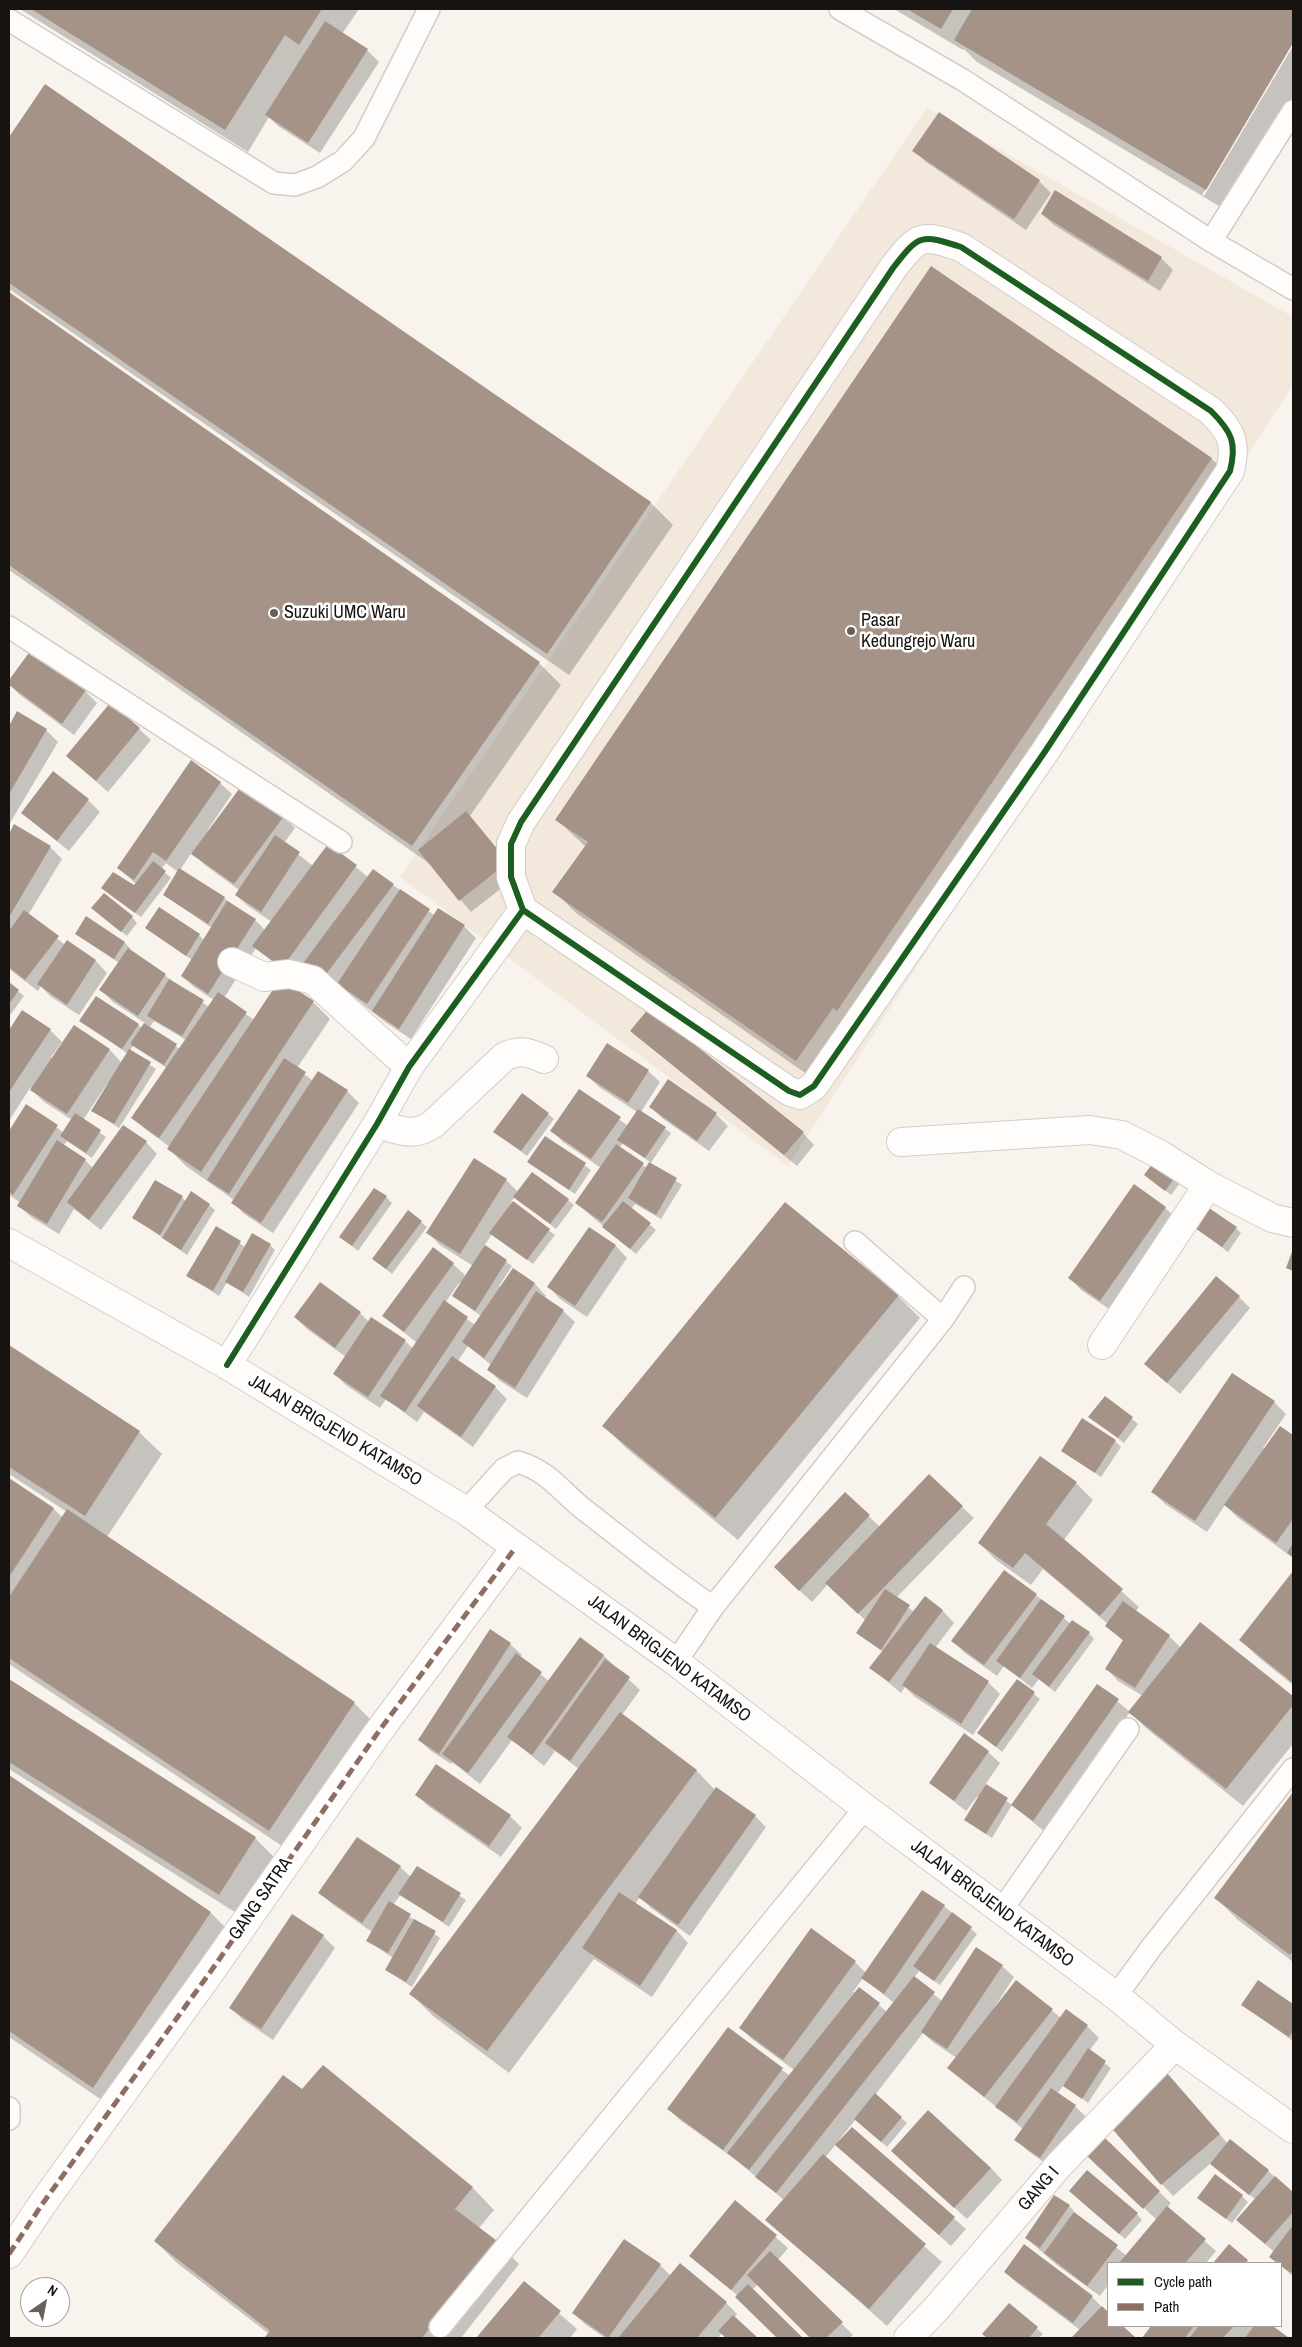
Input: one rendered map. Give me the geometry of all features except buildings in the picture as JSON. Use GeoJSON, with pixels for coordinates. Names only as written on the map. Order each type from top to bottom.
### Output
{"type":"FeatureCollection","features":[{"type":"Feature","properties":{"kind":"street"},"geometry":{"type":"LineString","coordinates":[[923,238],[936,239],[961,247],[1211,411],[1226,425],[1235,451],[1230,471],[1044,753],[814,1086],[800,1095],[789,1091],[522,910],[510,876],[510,844],[521,822],[888,277],[915,242],[923,238]]}},
{"type":"Feature","properties":{"kind":"street"},"geometry":{"type":"LineString","coordinates":[[227,1365],[377,1124],[409,1067],[522,910]]}},
{"type":"Feature","properties":{"kind":"street"},"geometry":{"type":"LineString","coordinates":[[232,962],[264,977],[289,974],[313,980],[409,1067]]}},
{"type":"Feature","properties":{"kind":"street"},"geometry":{"type":"LineString","coordinates":[[377,1124],[409,1132],[422,1132],[433,1124],[504,1057],[515,1051],[528,1052],[544,1059]]}},
{"type":"Feature","properties":{"kind":"street"},"geometry":{"type":"LineString","coordinates":[[902,1142],[1090,1130],[1122,1135],[1161,1155],[1208,1185],[1272,1218],[1293,1223]]}},
{"type":"Feature","properties":{"kind":"street"},"geometry":{"type":"LineString","coordinates":[[1102,1345],[1208,1185]]}},
{"type":"Feature","properties":{"kind":"street","name":"JALAN BRIGJEND KATAMSO"},"geometry":{"type":"LineString","coordinates":[[9,1243],[227,1365],[466,1511],[676,1662],[865,1808],[1116,1996],[1175,2044],[1293,2129]]}},
{"type":"Feature","properties":{"kind":"street","name":"GANG SATRA"},"geometry":{"type":"LineString","coordinates":[[9,2254],[43,2203],[211,1971],[379,1731],[516,1547]]}},
{"type":"Feature","properties":{"kind":"street","name":"GANG I"},"geometry":{"type":"LineString","coordinates":[[908,2338],[937,2308],[1059,2165],[1175,2044]]}},
{"type":"Feature","properties":{"kind":"lane"},"geometry":{"type":"LineString","coordinates":[[9,20],[274,183],[295,185],[318,177],[343,161],[364,138],[429,9]]}},
{"type":"Feature","properties":{"kind":"lane"},"geometry":{"type":"LineString","coordinates":[[840,9],[963,80],[1211,241],[1293,289]]}},
{"type":"Feature","properties":{"kind":"lane"},"geometry":{"type":"LineString","coordinates":[[1211,241],[1293,111]]}},
{"type":"Feature","properties":{"kind":"lane"},"geometry":{"type":"LineString","coordinates":[[9,627],[341,842]]}},
{"type":"Feature","properties":{"kind":"lane"},"geometry":{"type":"LineString","coordinates":[[855,1242],[944,1319]]}},
{"type":"Feature","properties":{"kind":"lane"},"geometry":{"type":"LineString","coordinates":[[676,1662],[713,1607],[944,1319],[964,1287]]}},
{"type":"Feature","properties":{"kind":"lane"},"geometry":{"type":"LineString","coordinates":[[466,1511],[504,1469],[518,1462],[535,1467],[580,1506],[713,1607]]}},
{"type":"Feature","properties":{"kind":"lane"},"geometry":{"type":"LineString","coordinates":[[1001,1911],[1128,1729]]}},
{"type":"Feature","properties":{"kind":"lane"},"geometry":{"type":"LineString","coordinates":[[1116,1996],[1151,1948],[1293,1769]]}},
{"type":"Feature","properties":{"kind":"lane"},"geometry":{"type":"LineString","coordinates":[[440,2327],[865,1808]]}},
{"type":"Feature","properties":{"kind":"lane"},"geometry":{"type":"LineString","coordinates":[[9,2108],[9,2119]]}},
{"type":"Feature","properties":{"kind":"shaded area","name":"Pasar Kedungrejo Waru"},"geometry":{"type":"Polygon","coordinates":[[[927,108],[1293,317],[1293,385],[788,1166],[400,877],[927,108]]]}},
{"type":"Feature","properties":{"kind":"marked path"},"geometry":{"type":"LineString","coordinates":[[9,2254],[43,2203],[211,1971],[379,1731],[516,1547]]}},
{"type":"Feature","properties":{"kind":"cycle path"},"geometry":{"type":"LineString","coordinates":[[227,1365],[377,1124],[409,1067],[523,910],[511,877],[511,844],[521,822],[893,268],[915,243],[929,239],[961,247],[1211,411],[1224,425],[1233,445],[1230,471],[1044,753],[814,1086],[800,1095],[789,1091],[523,910]]}},
{"type":"Feature","properties":{"kind":"place","name":"Suzuki UMC Waru"},"geometry":{"type":"Point","coordinates":[274,613]}},
{"type":"Feature","properties":{"kind":"place","name":"Pasar Kedungrejo Waru"},"geometry":{"type":"Point","coordinates":[851,631]}}]}
